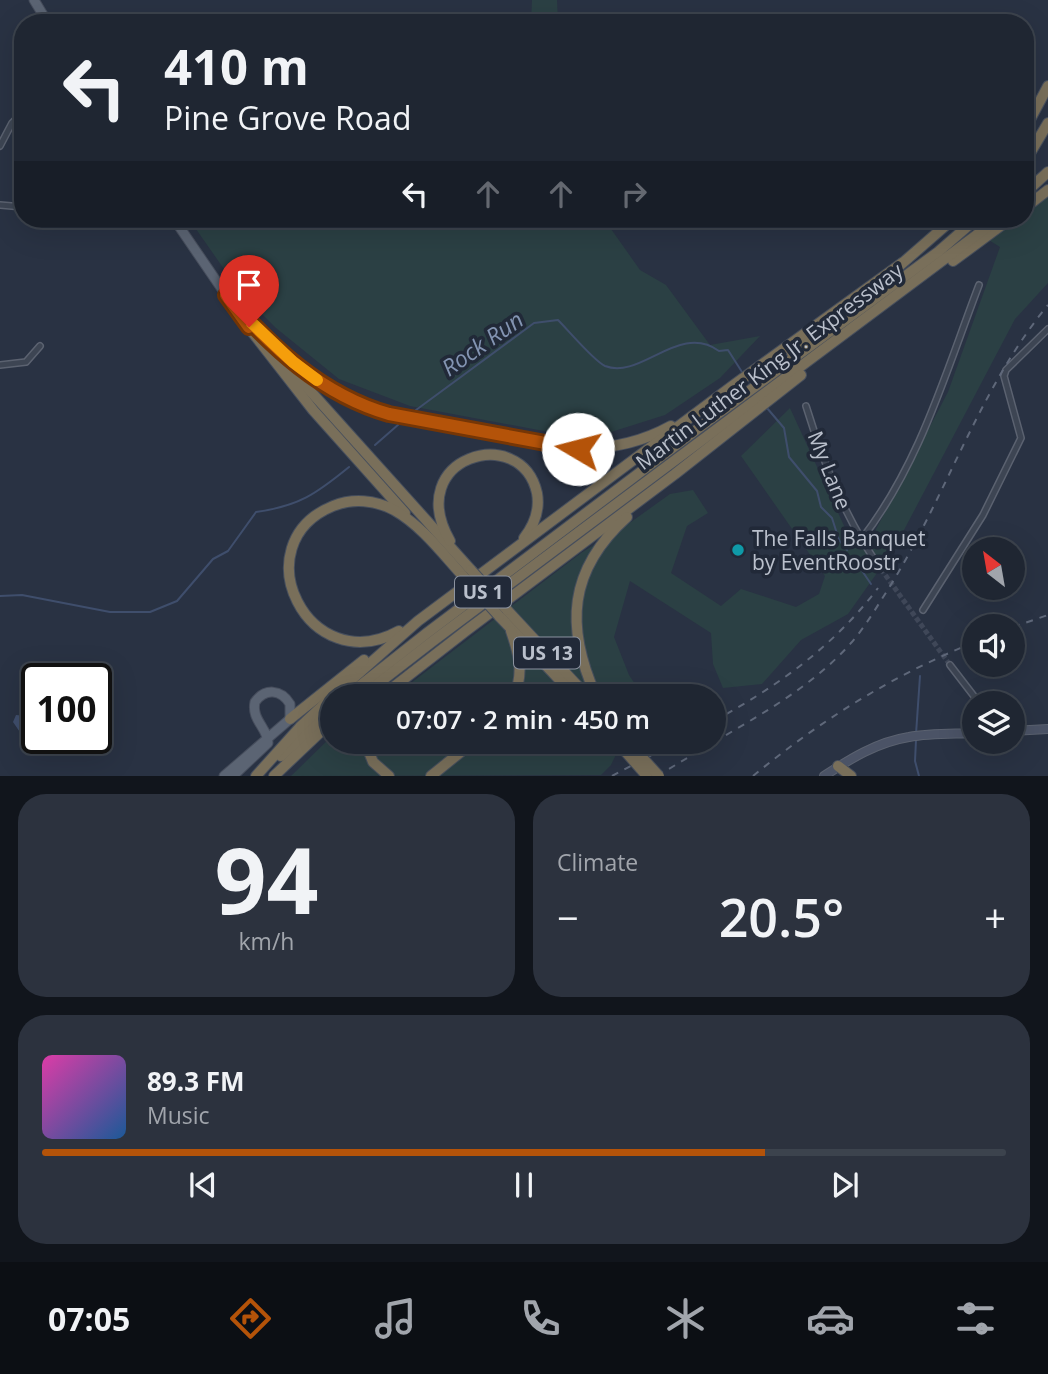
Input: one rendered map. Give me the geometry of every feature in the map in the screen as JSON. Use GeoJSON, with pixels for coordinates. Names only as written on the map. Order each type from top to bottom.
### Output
{"type":"FeatureCollection","features":[{"type":"Feature","properties":{"kind":"highway"},"geometry":{"type":"LineString","coordinates":[[1034,112],[1048,86]]}},
{"type":"Feature","properties":{"kind":"highway"},"geometry":{"type":"LineString","coordinates":[[1034,121],[1048,99]]}},
{"type":"Feature","properties":{"kind":"highway"},"geometry":{"type":"LineString","coordinates":[[1034,147],[1048,123]]}},
{"type":"Feature","properties":{"kind":"highway"},"geometry":{"type":"LineString","coordinates":[[1034,185],[1048,172]]}},
{"type":"Feature","properties":{"kind":"highway"},"geometry":{"type":"LineString","coordinates":[[1034,193],[1048,182]]}},
{"type":"Feature","properties":{"kind":"highway"},"geometry":{"type":"LineString","coordinates":[[1034,201],[1048,190]]}},
{"type":"Feature","properties":{"kind":"highway"},"geometry":{"type":"LineString","coordinates":[[591,684],[581,658],[577,638],[577,604],[585,573],[607,537],[675,474],[795,351],[943,228]]}},
{"type":"Feature","properties":{"kind":"highway","name":"Martin Luther King Jr. Expressway"},"geometry":{"type":"LineString","coordinates":[[764,383],[938,252],[966,228]]}},
{"type":"Feature","properties":{"kind":"highway","name":"Martin Luther King Jr. Expressway"},"geometry":{"type":"LineString","coordinates":[[764,383],[985,228]]}},
{"type":"Feature","properties":{"kind":"highway"},"geometry":{"type":"LineString","coordinates":[[744,402],[764,383],[996,228]]}},
{"type":"Feature","properties":{"kind":"highway"},"geometry":{"type":"LineString","coordinates":[[226,295],[350,438],[461,559]]}},
{"type":"Feature","properties":{"kind":"highway"},"geometry":{"type":"LineString","coordinates":[[226,295],[313,410],[418,526]]}},
{"type":"Feature","properties":{"kind":"highway"},"geometry":{"type":"LineString","coordinates":[[240,311],[311,376],[347,398],[389,414],[555,446],[588,449],[640,440],[708,405]]}},
{"type":"Feature","properties":{"kind":"highway"},"geometry":{"type":"LineString","coordinates":[[347,684],[418,621],[735,384],[764,383]]}},
{"type":"Feature","properties":{"kind":"highway","name":"Martin Luther King Jr. Expressway"},"geometry":{"type":"LineString","coordinates":[[363,684],[418,640],[744,402]]}},
{"type":"Feature","properties":{"kind":"highway","name":"Martin Luther King Jr. Expressway"},"geometry":{"type":"LineString","coordinates":[[377,684],[744,402]]}},
{"type":"Feature","properties":{"kind":"highway"},"geometry":{"type":"LineString","coordinates":[[461,559],[441,523],[439,495],[442,483],[451,471],[460,463],[477,456],[490,454],[509,458],[525,470],[535,487],[538,505],[536,517],[531,529],[514,549]]}},
{"type":"Feature","properties":{"kind":"highway"},"geometry":{"type":"LineString","coordinates":[[397,684],[675,474]]}},
{"type":"Feature","properties":{"kind":"highway"},"geometry":{"type":"LineString","coordinates":[[418,526],[392,509],[376,503],[361,500],[338,504],[318,514],[302,530],[291,553],[289,570],[293,594],[304,614],[315,626],[337,638],[371,640],[394,634],[418,621]]}},
{"type":"Feature","properties":{"kind":"highway","name":"US 13"},"geometry":{"type":"LineString","coordinates":[[418,526],[575,684]]}},
{"type":"Feature","properties":{"kind":"highway","name":"US 13"},"geometry":{"type":"LineString","coordinates":[[461,559],[467,573]]}},
{"type":"Feature","properties":{"kind":"highway","name":"US 13"},"geometry":{"type":"LineString","coordinates":[[503,613],[510,627],[564,684]]}},
{"type":"Feature","properties":{"kind":"highway"},"geometry":{"type":"LineString","coordinates":[[510,627],[520,665],[518,684]]}},
{"type":"Feature","properties":{"kind":"highway"},"geometry":{"type":"LineString","coordinates":[[290,719],[376,651],[394,641]]}},
{"type":"Feature","properties":{"kind":"highway"},"geometry":{"type":"LineString","coordinates":[[258,775],[300,727],[320,709]]}},
{"type":"Feature","properties":{"kind":"highway"},"geometry":{"type":"LineString","coordinates":[[258,775],[320,720]]}},
{"type":"Feature","properties":{"kind":"highway"},"geometry":{"type":"LineString","coordinates":[[274,775],[320,732]]}},
{"type":"Feature","properties":{"kind":"highway"},"geometry":{"type":"LineString","coordinates":[[370,754],[373,762],[389,775]]}},
{"type":"Feature","properties":{"kind":"highway"},"geometry":{"type":"LineString","coordinates":[[431,775],[458,754]]}},
{"type":"Feature","properties":{"kind":"highway"},"geometry":{"type":"LineString","coordinates":[[443,775],[467,754]]}},
{"type":"Feature","properties":{"kind":"highway"},"geometry":{"type":"LineString","coordinates":[[628,754],[647,775]]}},
{"type":"Feature","properties":{"kind":"highway"},"geometry":{"type":"LineString","coordinates":[[639,754],[659,775]]}},
{"type":"Feature","properties":{"kind":"highway"},"geometry":{"type":"LineString","coordinates":[[839,771],[851,775]]}},
{"type":"Feature","properties":{"kind":"main road"},"geometry":{"type":"LineString","coordinates":[[180,228],[226,295]]}},
{"type":"Feature","properties":{"kind":"main road"},"geometry":{"type":"LineString","coordinates":[[224,775],[268,738],[290,719],[291,709],[285,697],[272,692],[260,696],[255,702],[254,712],[268,738],[264,749],[233,775]]}},
{"type":"Feature","properties":{"kind":"main road"},"geometry":{"type":"LineString","coordinates":[[1025,730],[1048,729]]}},
{"type":"Feature","properties":{"kind":"main road"},"geometry":{"type":"LineString","coordinates":[[824,775],[839,771],[868,750],[909,737],[962,733]]}},
{"type":"Feature","properties":{"kind":"street"},"geometry":{"type":"LineString","coordinates":[[0,146],[6,131],[14,122]]}},
{"type":"Feature","properties":{"kind":"street"},"geometry":{"type":"LineString","coordinates":[[861,540],[902,476],[920,442],[941,393],[979,285]]}},
{"type":"Feature","properties":{"kind":"street"},"geometry":{"type":"LineString","coordinates":[[923,610],[983,514],[1021,438],[1004,376],[1006,370],[1048,329]]}},
{"type":"Feature","properties":{"kind":"street"},"geometry":{"type":"LineString","coordinates":[[0,365],[26,362],[40,346]]}},
{"type":"Feature","properties":{"kind":"street","name":"My Lane"},"geometry":{"type":"LineString","coordinates":[[806,406],[832,482],[861,540],[881,569]]}},
{"type":"Feature","properties":{"kind":"street"},"geometry":{"type":"LineString","coordinates":[[950,665],[970,691]]}},
{"type":"Feature","properties":{"kind":"green space"},"geometry":{"type":"Polygon","coordinates":[[[532,0],[557,0],[558,14],[531,14],[532,0]]]}},
{"type":"Feature","properties":{"kind":"green space"},"geometry":{"type":"Polygon","coordinates":[[[1048,195],[1048,283],[1015,319],[894,549],[848,614],[801,640],[762,684],[726,688],[726,684],[721,684],[713,664],[711,633],[630,581],[614,637],[635,684],[410,684],[581,553],[670,494],[693,490],[708,513],[687,526],[671,573],[721,606],[741,589],[796,607],[819,594],[825,576],[741,456],[790,408],[851,541],[872,537],[948,392],[1000,247],[987,239],[1002,228],[1034,228],[1034,205],[1048,195]]]}},
{"type":"Feature","properties":{"kind":"green space"},"geometry":{"type":"Polygon","coordinates":[[[195,228],[610,228],[640,270],[666,285],[710,345],[760,336],[720,378],[665,415],[608,433],[549,432],[410,406],[339,379],[276,328],[240,292],[195,228]]]}},
{"type":"Feature","properties":{"kind":"green space"},"geometry":{"type":"Polygon","coordinates":[[[320,748],[320,754],[616,754],[611,765],[601,775],[291,776],[320,748]]]}},
{"type":"Feature","properties":{"kind":"water"},"geometry":{"type":"Polygon","coordinates":[[[16,715],[21,715],[21,734],[13,722],[16,715]]]}},
{"type":"Feature","properties":{"kind":"waterway","name":"Rock Run"},"geometry":{"type":"LineString","coordinates":[[416,410],[534,323],[558,320],[605,366],[619,368],[632,365],[689,343],[704,344],[719,351],[728,350],[742,372]]}},
{"type":"Feature","properties":{"kind":"waterway","name":"Rock Run"},"geometry":{"type":"LineString","coordinates":[[767,408],[784,428],[789,457],[817,491],[821,507],[832,518],[839,540],[847,550]]}},
{"type":"Feature","properties":{"kind":"waterway","name":"Rock Run"},"geometry":{"type":"LineString","coordinates":[[375,445],[399,424]]}},
{"type":"Feature","properties":{"kind":"waterway","name":"Rock Run"},"geometry":{"type":"LineString","coordinates":[[0,596],[22,595],[110,612],[150,612],[177,601],[213,559],[228,551],[256,512],[296,502],[327,485],[349,467]]}},
{"type":"Feature","properties":{"kind":"waterway","name":"Rock Run"},"geometry":{"type":"LineString","coordinates":[[854,559],[871,584]]}},
{"type":"Feature","properties":{"kind":"waterway","name":"Rock Run"},"geometry":{"type":"LineString","coordinates":[[916,734],[920,676]]}},
{"type":"Feature","properties":{"kind":"waterway","name":"Rock Run"},"geometry":{"type":"LineString","coordinates":[[916,740],[915,761],[919,776]]}},
{"type":"Feature","properties":{"kind":"tunnel"},"geometry":{"type":"LineString","coordinates":[[881,569],[950,665]]}},
{"type":"Feature","properties":{"kind":"railway"},"geometry":{"type":"LineString","coordinates":[[726,735],[769,709],[821,672],[861,631],[908,555],[1002,372],[1048,305]]}},
{"type":"Feature","properties":{"kind":"railway"},"geometry":{"type":"LineString","coordinates":[[726,714],[804,663],[843,628],[878,588]]}},
{"type":"Feature","properties":{"kind":"railway"},"geometry":{"type":"LineString","coordinates":[[1025,623],[1048,615]]}},
{"type":"Feature","properties":{"kind":"railway"},"geometry":{"type":"LineString","coordinates":[[753,776],[805,736],[859,700],[915,669],[962,648]]}},
{"type":"Feature","properties":{"kind":"railway"},"geometry":{"type":"LineString","coordinates":[[612,776],[653,754]]}},
{"type":"Feature","properties":{"kind":"railway"},"geometry":{"type":"LineString","coordinates":[[657,776],[694,754]]}},
{"type":"Feature","properties":{"kind":"slow traffic"},"geometry":{"type":"LineString","coordinates":[[252,323],[293,362],[317,380]]}},
{"type":"Feature","properties":{"kind":"place","name":"The Falls Banquet by EventRoostr"},"geometry":{"type":"Point","coordinates":[738,550]}},
{"type":"Feature","properties":{"kind":"route"},"geometry":{"type":"LineString","coordinates":[[249,327],[226,295],[268,339],[305,372],[328,388],[366,407],[389,414],[578,449]]}}]}
